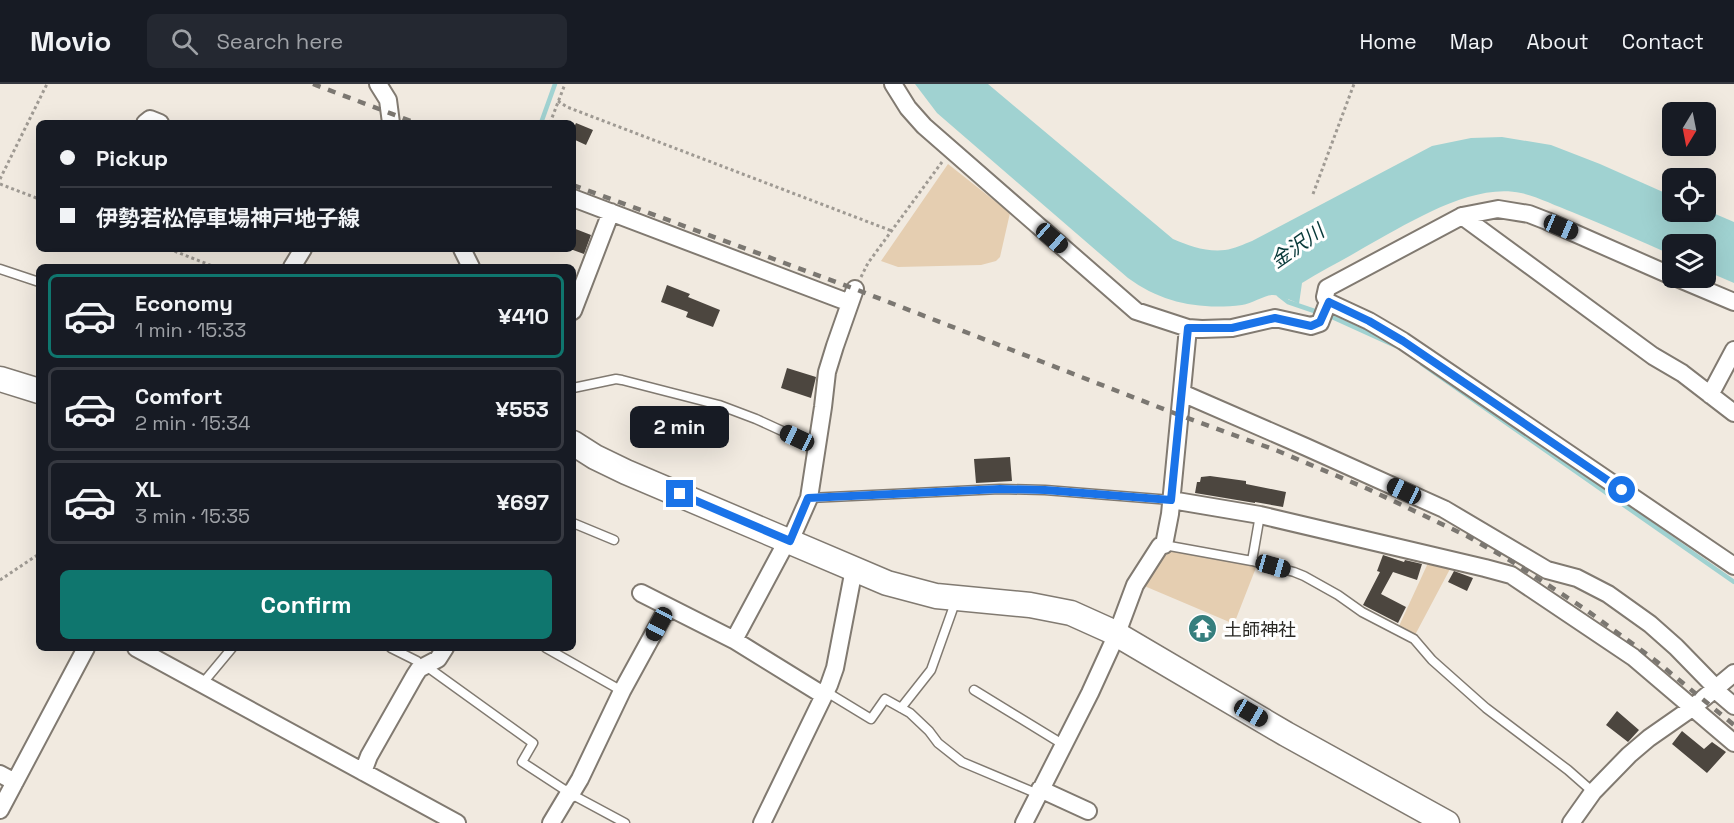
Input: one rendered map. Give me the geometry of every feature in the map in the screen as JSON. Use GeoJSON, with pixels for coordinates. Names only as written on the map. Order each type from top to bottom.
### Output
{"type":"FeatureCollection","features":[{"type":"Feature","properties":{"kind":"main road"},"geometry":{"type":"LineString","coordinates":[[0,379],[36,390]]}},
{"type":"Feature","properties":{"kind":"main road"},"geometry":{"type":"LineString","coordinates":[[576,445],[626,472],[887,583],[916,592],[957,599],[1057,609],[1071,613],[1111,631],[1431,819]]}},
{"type":"Feature","properties":{"kind":"street"},"geometry":{"type":"LineString","coordinates":[[378,84],[391,92],[391,120]]}},
{"type":"Feature","properties":{"kind":"street"},"geometry":{"type":"LineString","coordinates":[[891,86],[924,126],[1136,311],[1188,328],[1232,328],[1275,318],[1311,326],[1320,322],[1325,310],[1327,288],[1462,216],[1481,211],[1498,209],[1529,214],[1662,272]]}},
{"type":"Feature","properties":{"kind":"street"},"geometry":{"type":"LineString","coordinates":[[576,199],[852,296],[827,372],[808,498],[789,541],[734,640]]}},
{"type":"Feature","properties":{"kind":"street"},"geometry":{"type":"LineString","coordinates":[[576,303],[610,212]]}},
{"type":"Feature","properties":{"kind":"street"},"geometry":{"type":"LineString","coordinates":[[1462,216],[1653,356],[1682,373],[1734,413]]}},
{"type":"Feature","properties":{"kind":"street"},"geometry":{"type":"LineString","coordinates":[[1701,288],[1734,302]]}},
{"type":"Feature","properties":{"kind":"street"},"geometry":{"type":"LineString","coordinates":[[1325,310],[1369,321],[1403,341],[1734,567]]}},
{"type":"Feature","properties":{"kind":"street"},"geometry":{"type":"LineString","coordinates":[[1024,823],[1116,636],[1135,585],[1160,546],[1164,545],[1170,514],[1188,328]]}},
{"type":"Feature","properties":{"kind":"street"},"geometry":{"type":"LineString","coordinates":[[1710,394],[1734,350]]}},
{"type":"Feature","properties":{"kind":"street"},"geometry":{"type":"LineString","coordinates":[[1182,393],[1443,509],[1537,565],[1587,583],[1608,594],[1650,624],[1676,647],[1734,706]]}},
{"type":"Feature","properties":{"kind":"street"},"geometry":{"type":"LineString","coordinates":[[1171,500],[1260,515],[1511,575],[1633,657],[1734,743]]}},
{"type":"Feature","properties":{"kind":"street"},"geometry":{"type":"LineString","coordinates":[[762,823],[835,668],[854,569]]}},
{"type":"Feature","properties":{"kind":"street"},"geometry":{"type":"LineString","coordinates":[[641,593],[734,640],[824,693]]}},
{"type":"Feature","properties":{"kind":"street"},"geometry":{"type":"LineString","coordinates":[[551,823],[580,779],[622,691],[668,606]]}},
{"type":"Feature","properties":{"kind":"street"},"geometry":{"type":"LineString","coordinates":[[0,810],[7,778],[84,651]]}},
{"type":"Feature","properties":{"kind":"street"},"geometry":{"type":"LineString","coordinates":[[142,651],[457,823]]}},
{"type":"Feature","properties":{"kind":"street"},"geometry":{"type":"LineString","coordinates":[[363,772],[369,756],[415,675],[438,658],[443,651]]}},
{"type":"Feature","properties":{"kind":"street"},"geometry":{"type":"LineString","coordinates":[[1571,823],[1593,792],[1629,755],[1734,673]]}},
{"type":"Feature","properties":{"kind":"street"},"geometry":{"type":"LineString","coordinates":[[1039,791],[1088,812]]}},
{"type":"Feature","properties":{"kind":"lane"},"geometry":{"type":"LineString","coordinates":[[0,269],[36,281]]}},
{"type":"Feature","properties":{"kind":"lane"},"geometry":{"type":"LineString","coordinates":[[576,387],[616,379],[622,380],[719,405],[817,447]]}},
{"type":"Feature","properties":{"kind":"lane"},"geometry":{"type":"LineString","coordinates":[[808,498],[1000,489],[1045,490],[1171,500]]}},
{"type":"Feature","properties":{"kind":"lane"},"geometry":{"type":"LineString","coordinates":[[1252,561],[1260,515]]}},
{"type":"Feature","properties":{"kind":"lane"},"geometry":{"type":"LineString","coordinates":[[576,524],[614,540]]}},
{"type":"Feature","properties":{"kind":"lane"},"geometry":{"type":"LineString","coordinates":[[1164,545],[1252,561],[1304,576],[1338,595],[1377,620],[1414,639],[1432,660],[1486,708],[1568,770],[1593,792]]}},
{"type":"Feature","properties":{"kind":"lane"},"geometry":{"type":"LineString","coordinates":[[902,708],[931,670],[957,599]]}},
{"type":"Feature","properties":{"kind":"lane"},"geometry":{"type":"LineString","coordinates":[[202,684],[230,651]]}},
{"type":"Feature","properties":{"kind":"lane"},"geometry":{"type":"LineString","coordinates":[[397,651],[417,662],[533,743],[522,762],[570,794],[625,823]]}},
{"type":"Feature","properties":{"kind":"lane"},"geometry":{"type":"LineString","coordinates":[[551,651],[622,691]]}},
{"type":"Feature","properties":{"kind":"lane"},"geometry":{"type":"LineString","coordinates":[[974,690],[1064,745]]}},
{"type":"Feature","properties":{"kind":"lane"},"geometry":{"type":"LineString","coordinates":[[824,693],[871,719],[885,699],[910,713],[938,743],[962,762],[1039,791]]}},
{"type":"Feature","properties":{"kind":"path"},"geometry":{"type":"LineString","coordinates":[[0,179],[47,84]]}},
{"type":"Feature","properties":{"kind":"path"},"geometry":{"type":"LineString","coordinates":[[551,120],[565,84]]}},
{"type":"Feature","properties":{"kind":"path"},"geometry":{"type":"LineString","coordinates":[[1313,194],[1354,84]]}},
{"type":"Feature","properties":{"kind":"path"},"geometry":{"type":"LineString","coordinates":[[558,101],[578,112],[892,231]]}},
{"type":"Feature","properties":{"kind":"path"},"geometry":{"type":"LineString","coordinates":[[852,296],[868,263],[951,150]]}},
{"type":"Feature","properties":{"kind":"path"},"geometry":{"type":"LineString","coordinates":[[0,184],[36,198]]}},
{"type":"Feature","properties":{"kind":"path"},"geometry":{"type":"LineString","coordinates":[[177,252],[207,264]]}},
{"type":"Feature","properties":{"kind":"path"},"geometry":{"type":"LineString","coordinates":[[0,580],[36,556]]}},
{"type":"Feature","properties":{"kind":"shaded area"},"geometry":{"type":"Polygon","coordinates":[[[948,164],[1010,213],[1000,257],[996,261],[981,265],[898,267],[881,261],[948,164]]]}},
{"type":"Feature","properties":{"kind":"shaded area"},"geometry":{"type":"Polygon","coordinates":[[[1164,549],[1257,565],[1234,624],[1142,585],[1164,549]]]}},
{"type":"Feature","properties":{"kind":"shaded area"},"geometry":{"type":"Polygon","coordinates":[[[1428,563],[1450,569],[1415,635],[1399,626],[1428,563]]]}},
{"type":"Feature","properties":{"kind":"water","name":"金沢川"},"geometry":{"type":"Polygon","coordinates":[[[915,84],[988,84],[1173,239],[1211,250],[1235,248],[1252,241],[1432,146],[1471,138],[1502,137],[1551,145],[1662,192],[1662,222],[1716,222],[1716,214],[1734,222],[1734,283],[1716,275],[1716,234],[1662,234],[1662,251],[1540,199],[1521,193],[1502,191],[1461,199],[1400,227],[1302,283],[1299,304],[1273,295],[1242,305],[1211,306],[1182,303],[1141,287],[1128,278],[937,113],[915,84]]]}},
{"type":"Feature","properties":{"kind":"building"},"geometry":{"type":"Polygon","coordinates":[[[576,123],[593,130],[586,145],[576,140],[576,123]]]}},
{"type":"Feature","properties":{"kind":"building"},"geometry":{"type":"Polygon","coordinates":[[[576,229],[591,235],[584,254],[576,251],[576,229]]]}},
{"type":"Feature","properties":{"kind":"building"},"geometry":{"type":"Polygon","coordinates":[[[667,285],[690,294],[688,297],[720,310],[713,327],[686,317],[688,312],[661,302],[667,285]]]}},
{"type":"Feature","properties":{"kind":"building"},"geometry":{"type":"Polygon","coordinates":[[[787,368],[816,377],[811,398],[781,388],[787,368]]]}},
{"type":"Feature","properties":{"kind":"building"},"geometry":{"type":"Polygon","coordinates":[[[1010,457],[1012,481],[976,483],[974,459],[1010,457]]]}},
{"type":"Feature","properties":{"kind":"building"},"geometry":{"type":"Polygon","coordinates":[[[1201,477],[1246,481],[1246,484],[1286,492],[1283,507],[1195,493],[1197,482],[1200,482],[1201,477]]]}},
{"type":"Feature","properties":{"kind":"building"},"geometry":{"type":"Polygon","coordinates":[[[1383,555],[1404,562],[1405,560],[1422,564],[1417,580],[1393,572],[1381,594],[1406,607],[1398,623],[1363,605],[1380,572],[1377,571],[1383,555]]]}},
{"type":"Feature","properties":{"kind":"building"},"geometry":{"type":"Polygon","coordinates":[[[1454,571],[1473,578],[1467,591],[1448,582],[1454,571]]]}},
{"type":"Feature","properties":{"kind":"building"},"geometry":{"type":"Polygon","coordinates":[[[1617,711],[1639,730],[1628,742],[1606,725],[1617,711]]]}},
{"type":"Feature","properties":{"kind":"building"},"geometry":{"type":"Polygon","coordinates":[[[1682,731],[1704,749],[1712,742],[1726,752],[1707,773],[1672,744],[1682,731]]]}},
{"type":"Feature","properties":{"kind":"waterway"},"geometry":{"type":"LineString","coordinates":[[542,120],[555,84]]}},
{"type":"Feature","properties":{"kind":"waterway"},"geometry":{"type":"LineString","coordinates":[[1279,295],[1288,302],[1332,317],[1398,347]]}},
{"type":"Feature","properties":{"kind":"waterway"},"geometry":{"type":"LineString","coordinates":[[1422,364],[1734,582]]}},
{"type":"Feature","properties":{"kind":"railway"},"geometry":{"type":"LineString","coordinates":[[313,84],[408,120]]}},
{"type":"Feature","properties":{"kind":"railway"},"geometry":{"type":"LineString","coordinates":[[576,186],[855,289],[1278,451],[1368,489],[1467,536],[1511,561],[1585,609],[1656,661],[1734,725]]}},
{"type":"Feature","properties":{"kind":"place","name":"土師神社"},"geometry":{"type":"Point","coordinates":[1203,629]}},
{"type":"Feature","properties":{"kind":"route"},"geometry":{"type":"LineString","coordinates":[[680,494],[787,541],[790,541],[808,498],[1000,489],[1045,490],[1171,500],[1188,328],[1232,328],[1275,318],[1311,326],[1320,322],[1329,302],[1369,321],[1403,341],[1622,490]]}}]}
